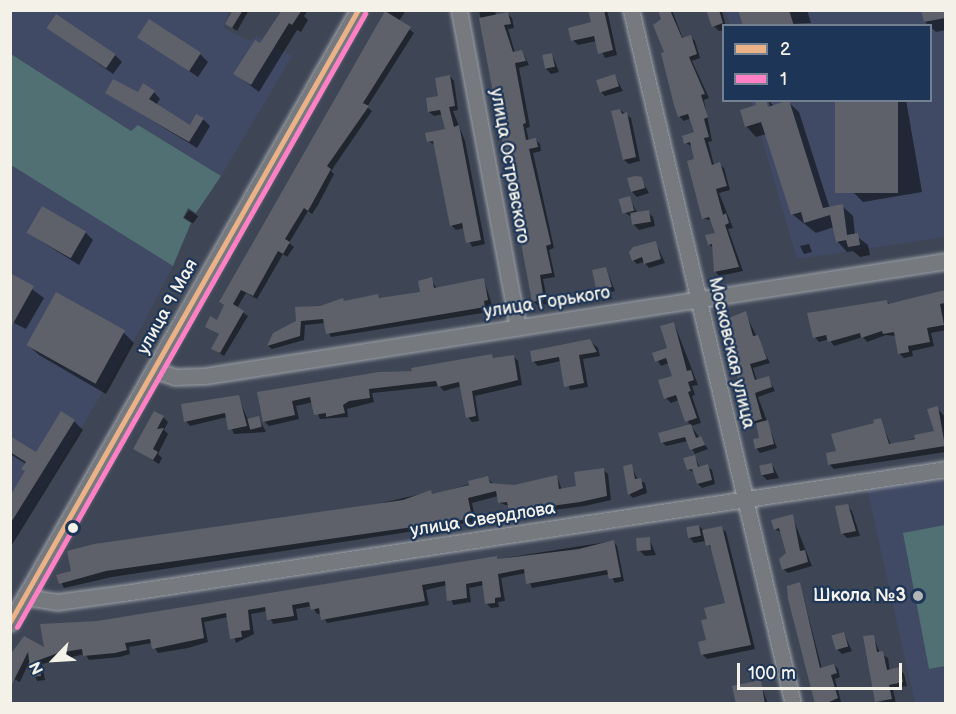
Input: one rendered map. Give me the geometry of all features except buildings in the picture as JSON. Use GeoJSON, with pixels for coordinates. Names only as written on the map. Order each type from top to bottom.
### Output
{"type":"FeatureCollection","features":[{"type":"Feature","properties":{"kind":"street","name":"улица 9 Мая"},"geometry":{"type":"LineString","coordinates":[[10,623],[358,10]]}},
{"type":"Feature","properties":{"kind":"street","name":"улица Островского"},"geometry":{"type":"LineString","coordinates":[[459,10],[518,328]]}},
{"type":"Feature","properties":{"kind":"street","name":"Московская улица"},"geometry":{"type":"LineString","coordinates":[[631,10],[793,704]]}},
{"type":"Feature","properties":{"kind":"street","name":"улица Горького"},"geometry":{"type":"LineString","coordinates":[[154,370],[175,377],[205,376],[945,261]]}},
{"type":"Feature","properties":{"kind":"street","name":"улица Свердлова"},"geometry":{"type":"LineString","coordinates":[[26,597],[57,602],[124,593],[945,469]]}},
{"type":"Feature","properties":{"kind":"shaded area"},"geometry":{"type":"Polygon","coordinates":[[[10,11],[229,11],[223,28],[250,41],[257,36],[292,56],[221,176],[138,125],[131,131],[11,54],[10,11]]]}},
{"type":"Feature","properties":{"kind":"shaded area"},"geometry":{"type":"Polygon","coordinates":[[[726,11],[945,11],[945,237],[797,259],[751,102],[932,102],[932,24],[730,24],[726,11]]]}},
{"type":"Feature","properties":{"kind":"shaded area"},"geometry":{"type":"Polygon","coordinates":[[[11,165],[173,266],[141,328],[11,545],[11,165]]]}},
{"type":"Feature","properties":{"kind":"shaded area","name":"Школа №3"},"geometry":{"type":"Polygon","coordinates":[[[945,477],[945,703],[915,703],[867,488],[945,477]]]}},
{"type":"Feature","properties":{"kind":"green space"},"geometry":{"type":"Polygon","coordinates":[[[11,54],[131,131],[138,125],[221,176],[196,213],[188,208],[183,218],[191,223],[173,266],[11,165],[11,54]]]}},
{"type":"Feature","properties":{"kind":"green space"},"geometry":{"type":"Polygon","coordinates":[[[945,525],[945,666],[929,669],[903,533],[945,525]]]}},
{"type":"Feature","properties":{"kind":"transit line","name":"2"},"geometry":{"type":"LineString","coordinates":[[10,622],[358,10]]}},
{"type":"Feature","properties":{"kind":"transit line","name":"1"},"geometry":{"type":"LineString","coordinates":[[17,627],[365,14]]}},
{"type":"Feature","properties":{"kind":"place","name":"Школа №3"},"geometry":{"type":"Point","coordinates":[918,596]}}]}
